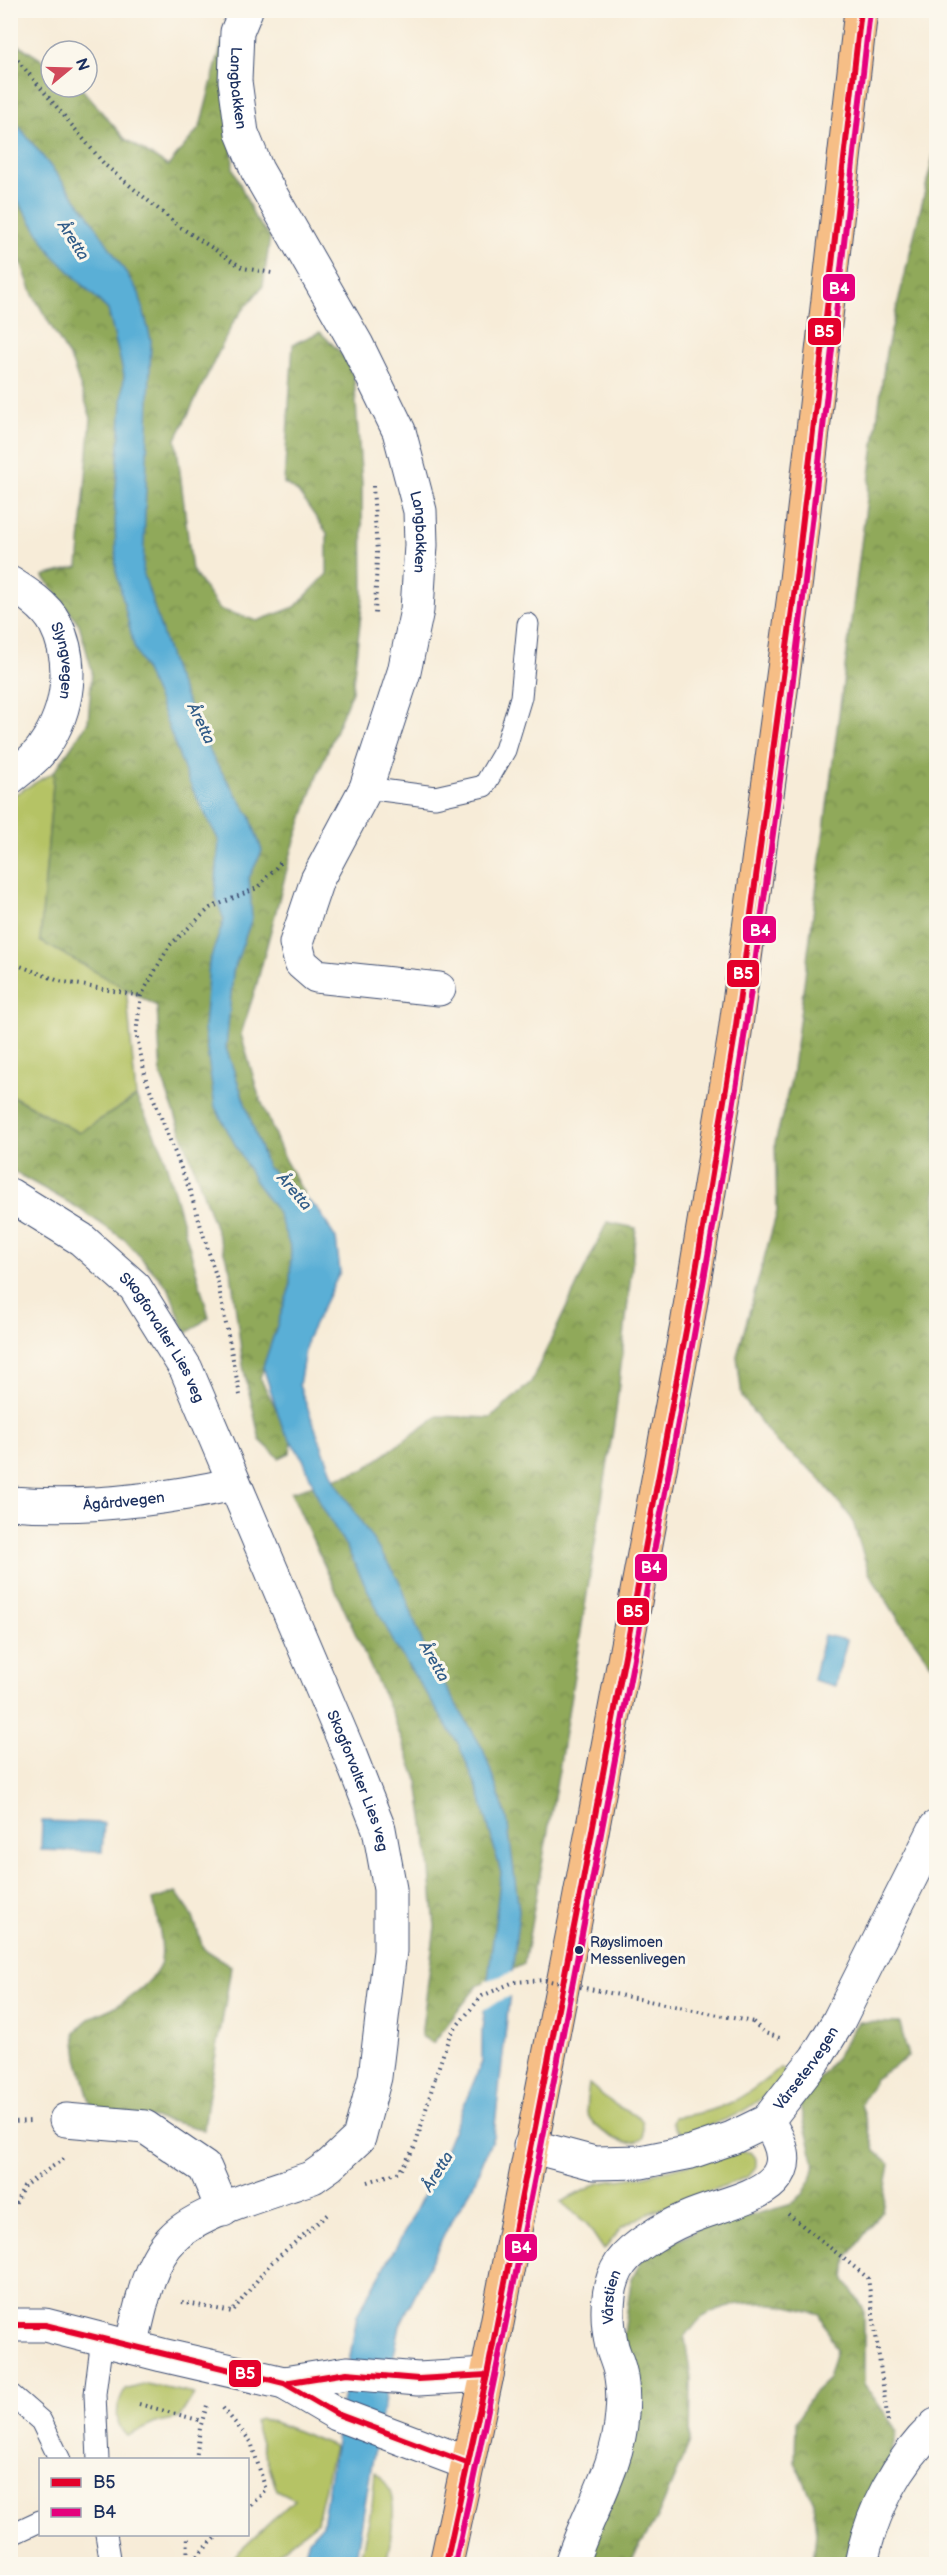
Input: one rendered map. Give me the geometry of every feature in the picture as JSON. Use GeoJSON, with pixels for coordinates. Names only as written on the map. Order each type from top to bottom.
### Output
{"type":"FeatureCollection","features":[{"type":"Feature","properties":{"kind":"main road"},"geometry":{"type":"LineString","coordinates":[[446,2565],[487,2375],[687,1325],[734,1040],[796,580],[861,10]]}},
{"type":"Feature","properties":{"kind":"street","name":"Langbakken"},"geometry":{"type":"LineString","coordinates":[[246,10],[237,32],[235,81],[242,133],[257,170],[357,345],[399,431],[420,511],[421,546],[417,610],[404,672],[366,788],[317,880],[296,943],[301,963],[316,976],[440,989]]}},
{"type":"Feature","properties":{"kind":"street","name":"Slyngvegen"},"geometry":{"type":"LineString","coordinates":[[10,583],[30,595],[54,621],[66,651],[68,682],[62,713],[44,747],[10,778]]}},
{"type":"Feature","properties":{"kind":"street","name":"Skogforvalter Lies veg"},"geometry":{"type":"LineString","coordinates":[[10,1195],[81,1239],[135,1287],[186,1369],[348,1750],[379,1829],[390,1889],[390,1951],[375,2077],[359,2138],[330,2165],[313,2177],[194,2221],[173,2238],[153,2270],[144,2295],[116,2343]]}},
{"type":"Feature","properties":{"kind":"street","name":"Ågårdvegen"},"geometry":{"type":"LineString","coordinates":[[10,1503],[37,1505],[116,1502],[179,1496],[234,1484]]}},
{"type":"Feature","properties":{"kind":"street","name":"Vårsetervegen"},"geometry":{"type":"LineString","coordinates":[[530,2146],[594,2163],[641,2162],[691,2152],[732,2138],[767,2121],[816,2058],[838,2022],[936,1827]]}},
{"type":"Feature","properties":{"kind":"street"},"geometry":{"type":"LineString","coordinates":[[66,2120],[145,2127],[205,2168],[223,2210]]}},
{"type":"Feature","properties":{"kind":"street","name":"Vårstien"},"geometry":{"type":"LineString","coordinates":[[571,2565],[615,2454],[622,2414],[621,2377],[612,2346],[608,2313],[611,2284],[622,2262],[650,2238],[685,2218],[735,2203],[759,2192],[779,2174],[784,2160],[778,2136],[767,2121]]}},
{"type":"Feature","properties":{"kind":"street"},"geometry":{"type":"LineString","coordinates":[[10,2325],[45,2325],[284,2382],[337,2414],[467,2463]]}},
{"type":"Feature","properties":{"kind":"street"},"geometry":{"type":"LineString","coordinates":[[284,2382],[347,2373],[418,2379],[487,2375]]}},
{"type":"Feature","properties":{"kind":"street"},"geometry":{"type":"LineString","coordinates":[[861,2565],[867,2534],[893,2479],[936,2425]]}},
{"type":"Feature","properties":{"kind":"lane"},"geometry":{"type":"LineString","coordinates":[[366,788],[435,796],[484,786],[505,750],[520,697],[528,624]]}},
{"type":"Feature","properties":{"kind":"lane"},"geometry":{"type":"LineString","coordinates":[[98,2458],[95,2394],[116,2343]]}},
{"type":"Feature","properties":{"kind":"lane"},"geometry":{"type":"LineString","coordinates":[[10,2394],[41,2421],[59,2458]]}},
{"type":"Feature","properties":{"kind":"lane"},"geometry":{"type":"LineString","coordinates":[[10,2535],[39,2521]]}},
{"type":"Feature","properties":{"kind":"lane"},"geometry":{"type":"LineString","coordinates":[[106,2536],[111,2565]]}},
{"type":"Feature","properties":{"kind":"path"},"geometry":{"type":"LineString","coordinates":[[10,51],[105,165],[180,227],[243,268],[276,274]]}},
{"type":"Feature","properties":{"kind":"path"},"geometry":{"type":"LineString","coordinates":[[372,475],[377,553],[375,618]]}},
{"type":"Feature","properties":{"kind":"path"},"geometry":{"type":"LineString","coordinates":[[210,909],[256,888],[285,858]]}},
{"type":"Feature","properties":{"kind":"path"},"geometry":{"type":"LineString","coordinates":[[10,962],[59,981],[141,996]]}},
{"type":"Feature","properties":{"kind":"path"},"geometry":{"type":"LineString","coordinates":[[435,2078],[450,2034],[459,2023],[482,1996],[514,1982],[546,1980],[753,2022]]}},
{"type":"Feature","properties":{"kind":"path"},"geometry":{"type":"LineString","coordinates":[[13,2209],[24,2186],[65,2158],[66,2120]]}},
{"type":"Feature","properties":{"kind":"path"},"geometry":{"type":"LineString","coordinates":[[759,2192],[868,2278],[893,2458],[902,2467]]}},
{"type":"Feature","properties":{"kind":"path"},"geometry":{"type":"LineString","coordinates":[[182,2302],[232,2312],[270,2264],[330,2212]]}},
{"type":"Feature","properties":{"kind":"path"},"geometry":{"type":"LineString","coordinates":[[196,2458],[202,2421],[211,2393]]}},
{"type":"Feature","properties":{"kind":"path"},"geometry":{"type":"LineString","coordinates":[[218,2401],[251,2442],[266,2490],[249,2507]]}},
{"type":"Feature","properties":{"kind":"path"},"geometry":{"type":"LineString","coordinates":[[139,2404],[202,2421]]}},
{"type":"Feature","properties":{"kind":"path"},"geometry":{"type":"LineString","coordinates":[[188,2536],[188,2565]]}},
{"type":"Feature","properties":{"kind":"path"},"geometry":{"type":"LineString","coordinates":[[188,2565],[219,2536]]}},
{"type":"Feature","properties":{"kind":"green space"},"geometry":{"type":"Polygon","coordinates":[[[11,40],[39,58],[39,99],[90,99],[125,139],[168,166],[200,127],[222,42],[228,49],[233,168],[255,218],[270,237],[263,286],[234,321],[176,439],[192,570],[219,609],[257,621],[295,607],[327,574],[327,533],[298,492],[284,483],[293,344],[320,332],[345,357],[354,377],[362,484],[363,597],[352,691],[316,779],[292,850],[256,987],[241,1034],[258,1093],[285,1160],[303,1192],[291,1299],[272,1341],[260,1378],[292,1439],[290,1453],[279,1458],[260,1440],[243,1366],[231,1272],[161,1075],[157,1006],[40,941],[54,772],[88,722],[92,671],[79,624],[43,576],[78,567],[91,418],[72,362],[33,295],[11,235],[11,40]]]}},
{"type":"Feature","properties":{"kind":"green space"},"geometry":{"type":"Polygon","coordinates":[[[936,145],[936,1665],[931,1664],[869,1573],[852,1519],[816,1474],[775,1441],[742,1397],[737,1356],[777,1212],[775,1143],[792,1076],[886,352],[936,145]]]}},
{"type":"Feature","properties":{"kind":"green space"},"geometry":{"type":"Polygon","coordinates":[[[54,772],[40,941],[126,986],[136,1097],[79,1133],[11,1095],[10,797],[54,772]]]}},
{"type":"Feature","properties":{"kind":"green space"},"geometry":{"type":"Polygon","coordinates":[[[10,1095],[79,1133],[136,1097],[162,1149],[209,1317],[186,1334],[169,1289],[125,1240],[73,1205],[11,1170],[10,1095]]]}},
{"type":"Feature","properties":{"kind":"green space"},"geometry":{"type":"Polygon","coordinates":[[[607,1222],[636,1228],[616,1411],[559,1770],[524,1964],[477,1986],[433,2043],[421,2036],[435,1927],[429,1860],[418,1782],[391,1712],[291,1492],[363,1470],[438,1416],[491,1418],[531,1382],[607,1222]]]}},
{"type":"Feature","properties":{"kind":"green space"},"geometry":{"type":"Polygon","coordinates":[[[176,1892],[193,1916],[203,1948],[231,1966],[204,2130],[149,2117],[92,2109],[78,2058],[75,2033],[88,2020],[134,1994],[155,1974],[161,1960],[162,1946],[153,1900],[176,1892]]]}},
{"type":"Feature","properties":{"kind":"green space"},"geometry":{"type":"Polygon","coordinates":[[[858,2022],[900,2023],[908,2057],[875,2079],[861,2104],[875,2151],[890,2164],[882,2211],[847,2258],[845,2280],[864,2310],[864,2384],[897,2431],[889,2462],[845,2561],[829,2565],[813,2560],[816,2534],[813,2501],[795,2461],[796,2422],[812,2394],[828,2379],[836,2350],[820,2314],[776,2304],[746,2303],[717,2310],[703,2317],[685,2338],[691,2379],[690,2441],[657,2518],[629,2564],[585,2564],[631,2281],[642,2259],[707,2224],[741,2218],[789,2205],[803,2194],[811,2180],[815,2165],[799,2102],[835,2058],[858,2022]]]}},
{"type":"Feature","properties":{"kind":"green space"},"geometry":{"type":"Polygon","coordinates":[[[780,2068],[788,2072],[765,2096],[742,2112],[684,2134],[672,2123],[674,2117],[706,2112],[732,2102],[755,2088],[780,2068]]]}},
{"type":"Feature","properties":{"kind":"green space"},"geometry":{"type":"Polygon","coordinates":[[[589,2084],[615,2105],[639,2117],[643,2122],[643,2138],[628,2142],[620,2140],[611,2137],[596,2126],[587,2113],[589,2084]]]}},
{"type":"Feature","properties":{"kind":"green space"},"geometry":{"type":"Polygon","coordinates":[[[738,2152],[751,2152],[756,2158],[756,2168],[748,2177],[644,2215],[621,2228],[604,2250],[586,2223],[561,2202],[599,2183],[643,2176],[738,2152]]]}},
{"type":"Feature","properties":{"kind":"green space"},"geometry":{"type":"Polygon","coordinates":[[[146,2384],[194,2394],[179,2418],[158,2422],[127,2436],[118,2420],[120,2402],[125,2390],[146,2384]]]}},
{"type":"Feature","properties":{"kind":"green space"},"geometry":{"type":"Polygon","coordinates":[[[259,2419],[274,2422],[334,2446],[317,2522],[264,2564],[226,2564],[295,2499],[277,2490],[254,2422],[259,2419]]]}},
{"type":"Feature","properties":{"kind":"green space"},"geometry":{"type":"Polygon","coordinates":[[[375,2472],[390,2491],[393,2502],[392,2527],[386,2564],[359,2564],[372,2507],[375,2472]]]}},
{"type":"Feature","properties":{"kind":"water","name":"Åretta"},"geometry":{"type":"Polygon","coordinates":[[[10,115],[88,214],[139,293],[151,340],[143,572],[175,674],[214,760],[250,816],[262,851],[249,878],[252,918],[233,972],[226,1048],[267,1167],[318,1209],[336,1239],[340,1272],[307,1339],[299,1385],[335,1481],[401,1584],[428,1658],[483,1749],[507,1818],[519,1911],[494,2134],[472,2188],[448,2227],[400,2325],[371,2468],[355,2564],[302,2564],[309,2539],[322,2525],[357,2315],[408,2226],[443,2155],[482,2062],[482,2030],[501,1873],[480,1795],[458,1743],[395,1645],[346,1546],[321,1505],[303,1459],[283,1429],[263,1367],[290,1287],[291,1249],[277,1211],[255,1181],[215,1107],[204,1029],[209,963],[224,920],[215,894],[219,841],[188,780],[160,704],[134,646],[116,570],[115,503],[124,375],[108,310],[53,255],[11,190],[10,115]]]}},
{"type":"Feature","properties":{"kind":"water"},"geometry":{"type":"Polygon","coordinates":[[[824,1635],[847,1640],[835,1686],[813,1680],[824,1635]]]}},
{"type":"Feature","properties":{"kind":"water"},"geometry":{"type":"Polygon","coordinates":[[[42,1821],[104,1823],[102,1852],[41,1850],[42,1821]]]}},
{"type":"Feature","properties":{"kind":"pier"},"geometry":{"type":"Polygon","coordinates":[[[516,1971],[514,1994],[482,2012],[485,1981],[516,1971]]]}},
{"type":"Feature","properties":{"kind":"transit line","name":"B5"},"geometry":{"type":"LineString","coordinates":[[446,2564],[487,2375],[578,1906],[687,1325],[734,1040],[796,580],[861,10]]}},
{"type":"Feature","properties":{"kind":"transit line","name":"B4"},"geometry":{"type":"LineString","coordinates":[[455,2564],[562,2039],[685,1384],[743,1044],[796,657],[870,11]]}},
{"type":"Feature","properties":{"kind":"transit line","name":"B5"},"geometry":{"type":"LineString","coordinates":[[10,2325],[45,2325],[284,2383],[337,2414],[467,2463]]}},
{"type":"Feature","properties":{"kind":"transit line","name":"B5"},"geometry":{"type":"LineString","coordinates":[[290,2382],[347,2373],[418,2379],[487,2375]]}},
{"type":"Feature","properties":{"kind":"place","name":"Røyslimoen Messenlivegen"},"geometry":{"type":"Point","coordinates":[579,1950]}}]}
